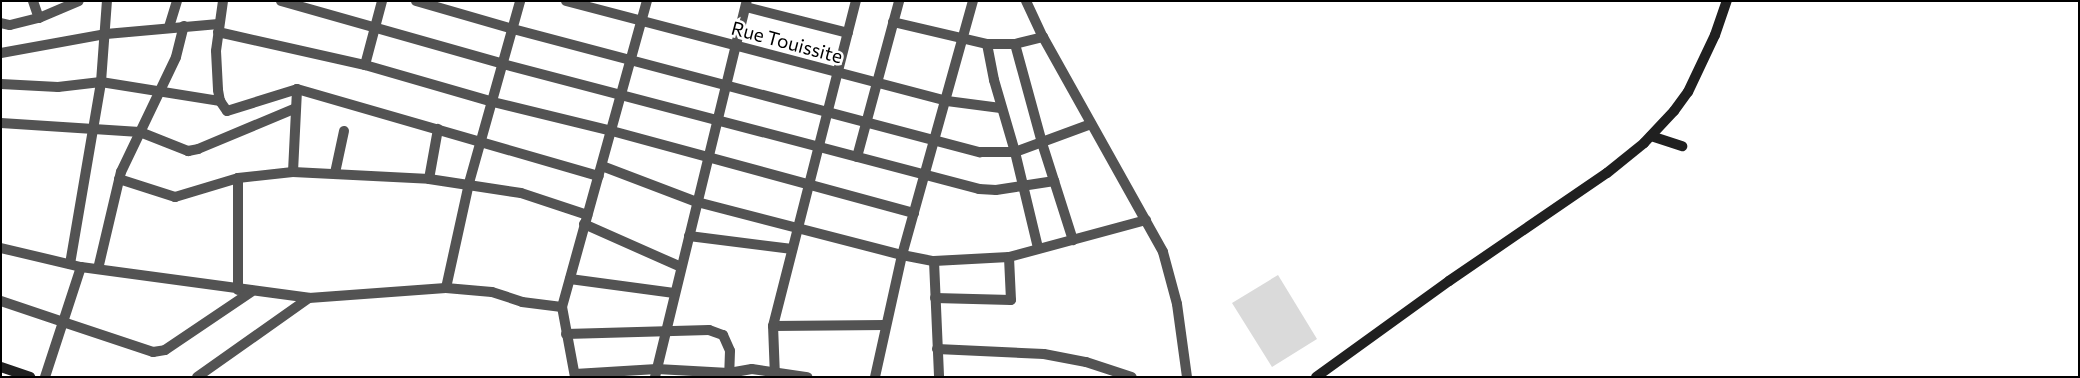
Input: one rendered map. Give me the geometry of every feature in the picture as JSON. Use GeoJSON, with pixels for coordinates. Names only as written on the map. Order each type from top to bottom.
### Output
{"type":"FeatureCollection","features":[{"type":"Feature","properties":{"kind":"main road"},"geometry":{"type":"LineString","coordinates":[[1316,377],[1449,281],[1606,173],[1651,136],[1674,111],[1698,75],[1727,1]]}},
{"type":"Feature","properties":{"kind":"main road"},"geometry":{"type":"LineString","coordinates":[[1651,136],[1682,146]]}},
{"type":"Feature","properties":{"kind":"main road"},"geometry":{"type":"LineString","coordinates":[[1,367],[30,377]]}},
{"type":"Feature","properties":{"kind":"street"},"geometry":{"type":"LineString","coordinates":[[33,1],[39,18]]}},
{"type":"Feature","properties":{"kind":"street"},"geometry":{"type":"LineString","coordinates":[[1,23],[10,25],[39,18],[79,1]]}},
{"type":"Feature","properties":{"kind":"street"},"geometry":{"type":"LineString","coordinates":[[70,264],[101,82],[107,1]]}},
{"type":"Feature","properties":{"kind":"street"},"geometry":{"type":"LineString","coordinates":[[170,27],[177,1]]}},
{"type":"Feature","properties":{"kind":"street"},"geometry":{"type":"LineString","coordinates":[[223,1],[216,51],[220,101],[224,109],[229,111],[297,89],[481,144],[599,176]]}},
{"type":"Feature","properties":{"kind":"street"},"geometry":{"type":"LineString","coordinates":[[281,1],[503,64],[984,190],[1022,187],[1054,181]]}},
{"type":"Feature","properties":{"kind":"street"},"geometry":{"type":"LineString","coordinates":[[365,64],[382,1]]}},
{"type":"Feature","properties":{"kind":"street"},"geometry":{"type":"LineString","coordinates":[[416,1],[631,61],[989,154],[1015,152],[1091,124]]}},
{"type":"Feature","properties":{"kind":"street"},"geometry":{"type":"LineString","coordinates":[[446,288],[470,183],[520,1]]}},
{"type":"Feature","properties":{"kind":"street","name":"Rue Touissite"},"geometry":{"type":"LineString","coordinates":[[566,1],[875,84],[947,101],[1001,108]]}},
{"type":"Feature","properties":{"kind":"street"},"geometry":{"type":"LineString","coordinates":[[647,1],[562,307],[575,375],[656,373],[729,375],[752,369],[774,374],[807,377]]}},
{"type":"Feature","properties":{"kind":"street"},"geometry":{"type":"LineString","coordinates":[[774,374],[773,326],[856,1]]}},
{"type":"Feature","properties":{"kind":"street"},"geometry":{"type":"LineString","coordinates":[[857,157],[875,84],[899,1]]}},
{"type":"Feature","properties":{"kind":"street"},"geometry":{"type":"LineString","coordinates":[[874,377],[902,255],[947,101],[973,1]]}},
{"type":"Feature","properties":{"kind":"street"},"geometry":{"type":"LineString","coordinates":[[1026,1],[1043,37],[1163,252],[1172,281],[1188,377]]}},
{"type":"Feature","properties":{"kind":"street"},"geometry":{"type":"LineString","coordinates":[[656,373],[708,157],[738,47],[746,4],[848,33]]}},
{"type":"Feature","properties":{"kind":"street"},"geometry":{"type":"LineString","coordinates":[[893,22],[987,44],[1015,44],[1043,37]]}},
{"type":"Feature","properties":{"kind":"street"},"geometry":{"type":"LineString","coordinates":[[1,53],[106,34],[184,26],[218,28],[365,64],[493,102],[612,131],[914,213]]}},
{"type":"Feature","properties":{"kind":"street"},"geometry":{"type":"LineString","coordinates":[[98,269],[118,179],[176,57],[184,26]]}},
{"type":"Feature","properties":{"kind":"street"},"geometry":{"type":"LineString","coordinates":[[987,44],[1001,108],[1015,152],[1038,248]]}},
{"type":"Feature","properties":{"kind":"street"},"geometry":{"type":"LineString","coordinates":[[1015,44],[1042,143],[1073,240]]}},
{"type":"Feature","properties":{"kind":"street"},"geometry":{"type":"LineString","coordinates":[[1,84],[58,87],[101,82],[220,101]]}},
{"type":"Feature","properties":{"kind":"street"},"geometry":{"type":"LineString","coordinates":[[293,172],[297,89]]}},
{"type":"Feature","properties":{"kind":"street"},"geometry":{"type":"LineString","coordinates":[[1,123],[140,132],[177,149],[188,151],[198,149],[296,108]]}},
{"type":"Feature","properties":{"kind":"street"},"geometry":{"type":"LineString","coordinates":[[428,179],[438,130]]}},
{"type":"Feature","properties":{"kind":"street"},"geometry":{"type":"LineString","coordinates":[[335,173],[344,131]]}},
{"type":"Feature","properties":{"kind":"street"},"geometry":{"type":"LineString","coordinates":[[602,166],[697,202],[902,255],[934,260],[1009,257],[1146,220]]}},
{"type":"Feature","properties":{"kind":"street"},"geometry":{"type":"LineString","coordinates":[[118,179],[175,197],[238,178],[293,172],[335,173],[470,183],[522,193],[585,220],[681,267]]}},
{"type":"Feature","properties":{"kind":"street"},"geometry":{"type":"LineString","coordinates":[[238,178],[238,290]]}},
{"type":"Feature","properties":{"kind":"street"},"geometry":{"type":"LineString","coordinates":[[689,236],[792,249]]}},
{"type":"Feature","properties":{"kind":"street"},"geometry":{"type":"LineString","coordinates":[[1,248],[81,267],[251,292],[309,298],[446,288],[492,292],[522,302],[562,307]]}},
{"type":"Feature","properties":{"kind":"street"},"geometry":{"type":"LineString","coordinates":[[935,298],[1011,300],[1009,257]]}},
{"type":"Feature","properties":{"kind":"street"},"geometry":{"type":"LineString","coordinates":[[934,260],[937,349],[940,377]]}},
{"type":"Feature","properties":{"kind":"street"},"geometry":{"type":"LineString","coordinates":[[45,377],[81,267]]}},
{"type":"Feature","properties":{"kind":"street"},"geometry":{"type":"LineString","coordinates":[[570,279],[674,293]]}},
{"type":"Feature","properties":{"kind":"street"},"geometry":{"type":"LineString","coordinates":[[1,301],[153,352],[160,352],[251,292]]}},
{"type":"Feature","properties":{"kind":"street"},"geometry":{"type":"LineString","coordinates":[[197,377],[309,298]]}},
{"type":"Feature","properties":{"kind":"street"},"geometry":{"type":"LineString","coordinates":[[773,326],[885,325]]}},
{"type":"Feature","properties":{"kind":"street"},"geometry":{"type":"LineString","coordinates":[[566,334],[708,330],[722,335],[730,351],[729,375]]}},
{"type":"Feature","properties":{"kind":"street"},"geometry":{"type":"LineString","coordinates":[[937,349],[1044,354],[1086,362],[1132,377]]}},
{"type":"Feature","properties":{"kind":"shaded area"},"geometry":{"type":"Polygon","coordinates":[[[1278,275],[1317,339],[1272,367],[1232,303],[1278,275]]]}}]}
